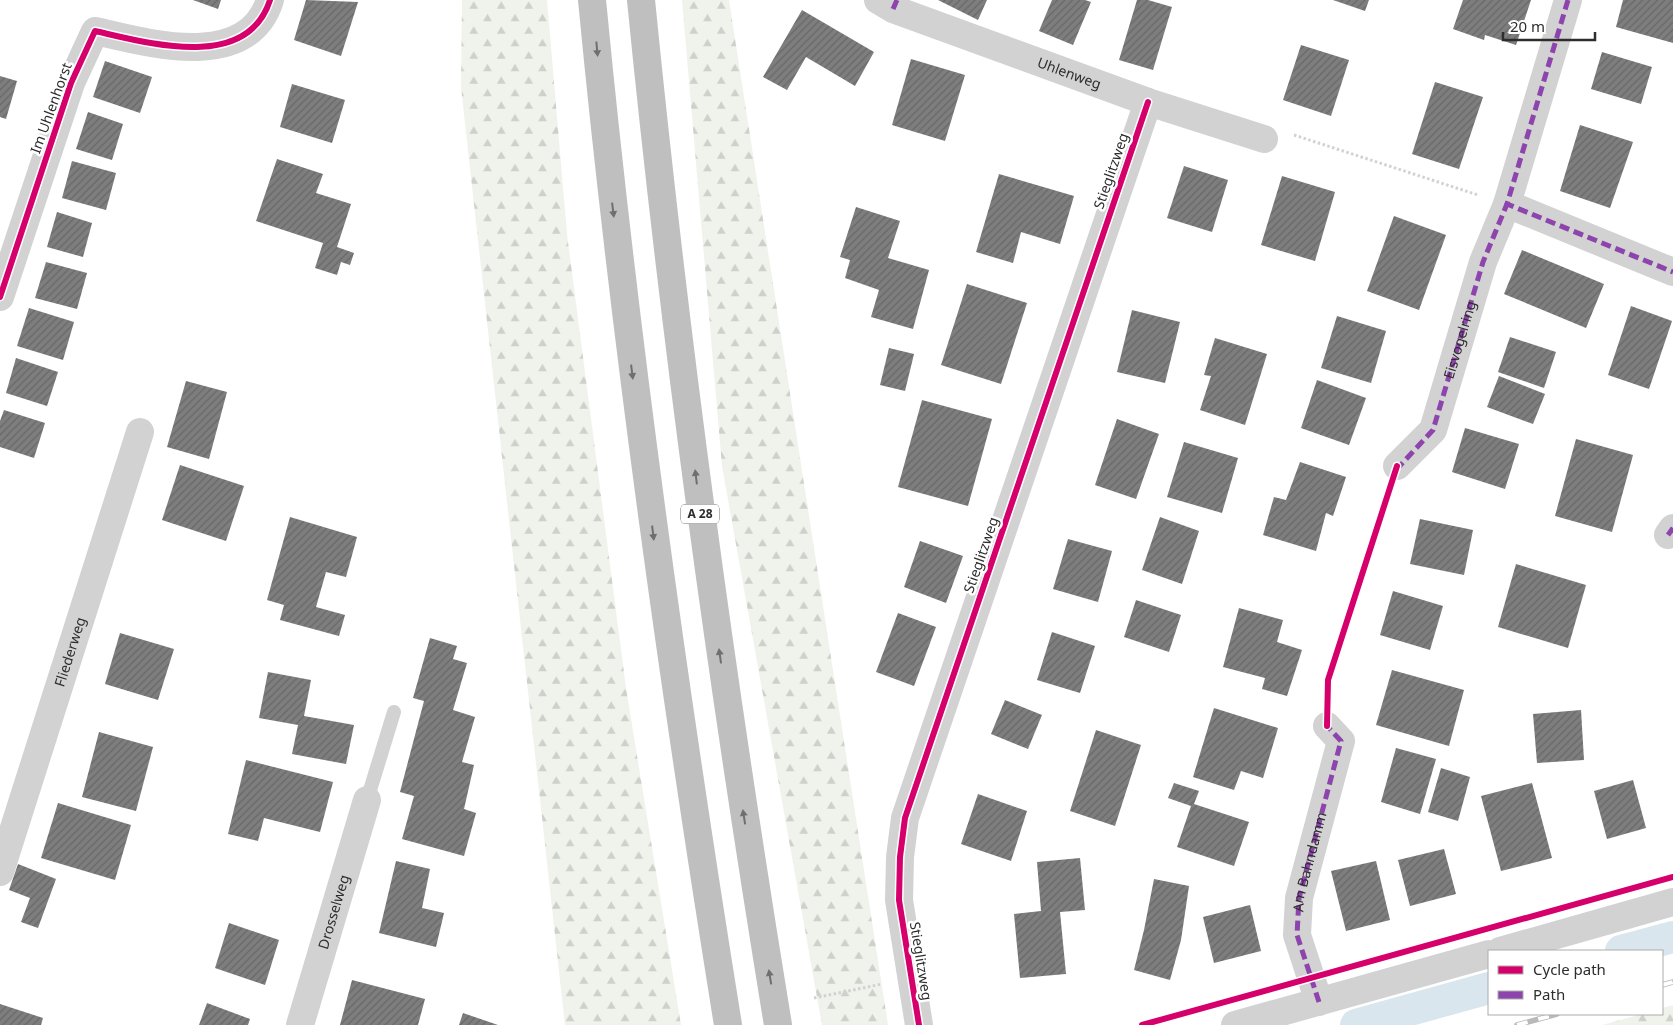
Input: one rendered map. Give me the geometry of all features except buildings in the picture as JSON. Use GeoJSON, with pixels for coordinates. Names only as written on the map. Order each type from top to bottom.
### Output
{"type":"FeatureCollection","features":[{"type":"Feature","properties":{"kind":"highway"},"geometry":{"type":"LineString","coordinates":[[592,0],[607,157],[660,586],[728,1025]]}},
{"type":"Feature","properties":{"kind":"highway","name":"A 28"},"geometry":{"type":"LineString","coordinates":[[641,0],[658,167],[705,553],[742,804],[778,1025]]}},
{"type":"Feature","properties":{"kind":"street","name":"Im Uhlenhorst"},"geometry":{"type":"LineString","coordinates":[[0,297],[71,83],[94,31],[146,43],[203,48],[239,39],[265,13],[270,0]]}},
{"type":"Feature","properties":{"kind":"street","name":"Eisvogelring"},"geometry":{"type":"LineString","coordinates":[[1397,466],[1433,430],[1483,262],[1507,204],[1568,0]]}},
{"type":"Feature","properties":{"kind":"street","name":"Uhlenweg"},"geometry":{"type":"LineString","coordinates":[[889,3],[1148,102],[1264,139]]}},
{"type":"Feature","properties":{"kind":"street","name":"Stieglitzweg"},"geometry":{"type":"LineString","coordinates":[[919,1025],[899,900],[900,858],[905,818],[1148,102]]}},
{"type":"Feature","properties":{"kind":"street"},"geometry":{"type":"LineString","coordinates":[[1507,204],[1673,272]]}},
{"type":"Feature","properties":{"kind":"street","name":"Fliederweg"},"geometry":{"type":"LineString","coordinates":[[0,872],[140,432]]}},
{"type":"Feature","properties":{"kind":"street","name":"Am Bahndamm"},"geometry":{"type":"LineString","coordinates":[[1319,1002],[1297,936],[1299,898],[1341,741],[1327,726]]}},
{"type":"Feature","properties":{"kind":"street","name":"Drosselweg"},"geometry":{"type":"LineString","coordinates":[[300,1025],[367,800]]}},
{"type":"Feature","properties":{"kind":"street"},"geometry":{"type":"LineString","coordinates":[[1504,950],[1673,902]]}},
{"type":"Feature","properties":{"kind":"street"},"geometry":{"type":"LineString","coordinates":[[1235,1025],[1488,954]]}},
{"type":"Feature","properties":{"kind":"lane"},"geometry":{"type":"LineString","coordinates":[[367,800],[394,712]]}},
{"type":"Feature","properties":{"kind":"path"},"geometry":{"type":"LineString","coordinates":[[1264,139],[1289,133],[1507,204]]}},
{"type":"Feature","properties":{"kind":"path"},"geometry":{"type":"LineString","coordinates":[[814,998],[890,983]]}},
{"type":"Feature","properties":{"kind":"green space"},"geometry":{"type":"Polygon","coordinates":[[[462,0],[547,0],[567,234],[626,688],[681,1025],[565,1025],[461,87],[462,0]]]}},
{"type":"Feature","properties":{"kind":"green space"},"geometry":{"type":"Polygon","coordinates":[[[682,0],[729,0],[888,1025],[822,1025],[722,466],[682,0]]]}},
{"type":"Feature","properties":{"kind":"green space"},"geometry":{"type":"Polygon","coordinates":[[[1673,1005],[1673,1025],[1602,1025],[1638,1015],[1663,1015],[1663,1008],[1673,1005]]]}},
{"type":"Feature","properties":{"kind":"waterway"},"geometry":{"type":"LineString","coordinates":[[1625,950],[1673,937]]}},
{"type":"Feature","properties":{"kind":"waterway"},"geometry":{"type":"LineString","coordinates":[[1356,1025],[1488,988]]}},
{"type":"Feature","properties":{"kind":"railway"},"geometry":{"type":"LineString","coordinates":[[1663,985],[1673,982]]}},
{"type":"Feature","properties":{"kind":"railway"},"geometry":{"type":"LineString","coordinates":[[1517,1025],[1553,1015]]}},
{"type":"Feature","properties":{"kind":"marked path"},"geometry":{"type":"LineString","coordinates":[[893,9],[897,0]]}},
{"type":"Feature","properties":{"kind":"marked path"},"geometry":{"type":"LineString","coordinates":[[1568,0],[1507,204],[1673,272]]}},
{"type":"Feature","properties":{"kind":"marked path"},"geometry":{"type":"LineString","coordinates":[[1396,470],[1433,430],[1483,262],[1507,204]]}},
{"type":"Feature","properties":{"kind":"marked path"},"geometry":{"type":"LineString","coordinates":[[1668,535],[1673,528]]}},
{"type":"Feature","properties":{"kind":"marked path"},"geometry":{"type":"LineString","coordinates":[[1319,1002],[1297,935],[1299,898],[1341,741],[1327,726],[1327,722]]}},
{"type":"Feature","properties":{"kind":"cycle path"},"geometry":{"type":"LineString","coordinates":[[0,297],[71,83],[95,31],[168,45],[194,47],[218,45],[240,37],[258,22],[270,0]]}},
{"type":"Feature","properties":{"kind":"cycle path"},"geometry":{"type":"LineString","coordinates":[[919,1025],[899,900],[900,857],[905,818],[1148,102]]}},
{"type":"Feature","properties":{"kind":"cycle path"},"geometry":{"type":"LineString","coordinates":[[1327,726],[1328,680],[1397,466]]}},
{"type":"Feature","properties":{"kind":"cycle path"},"geometry":{"type":"LineString","coordinates":[[1142,1025],[1673,877]]}}]}
